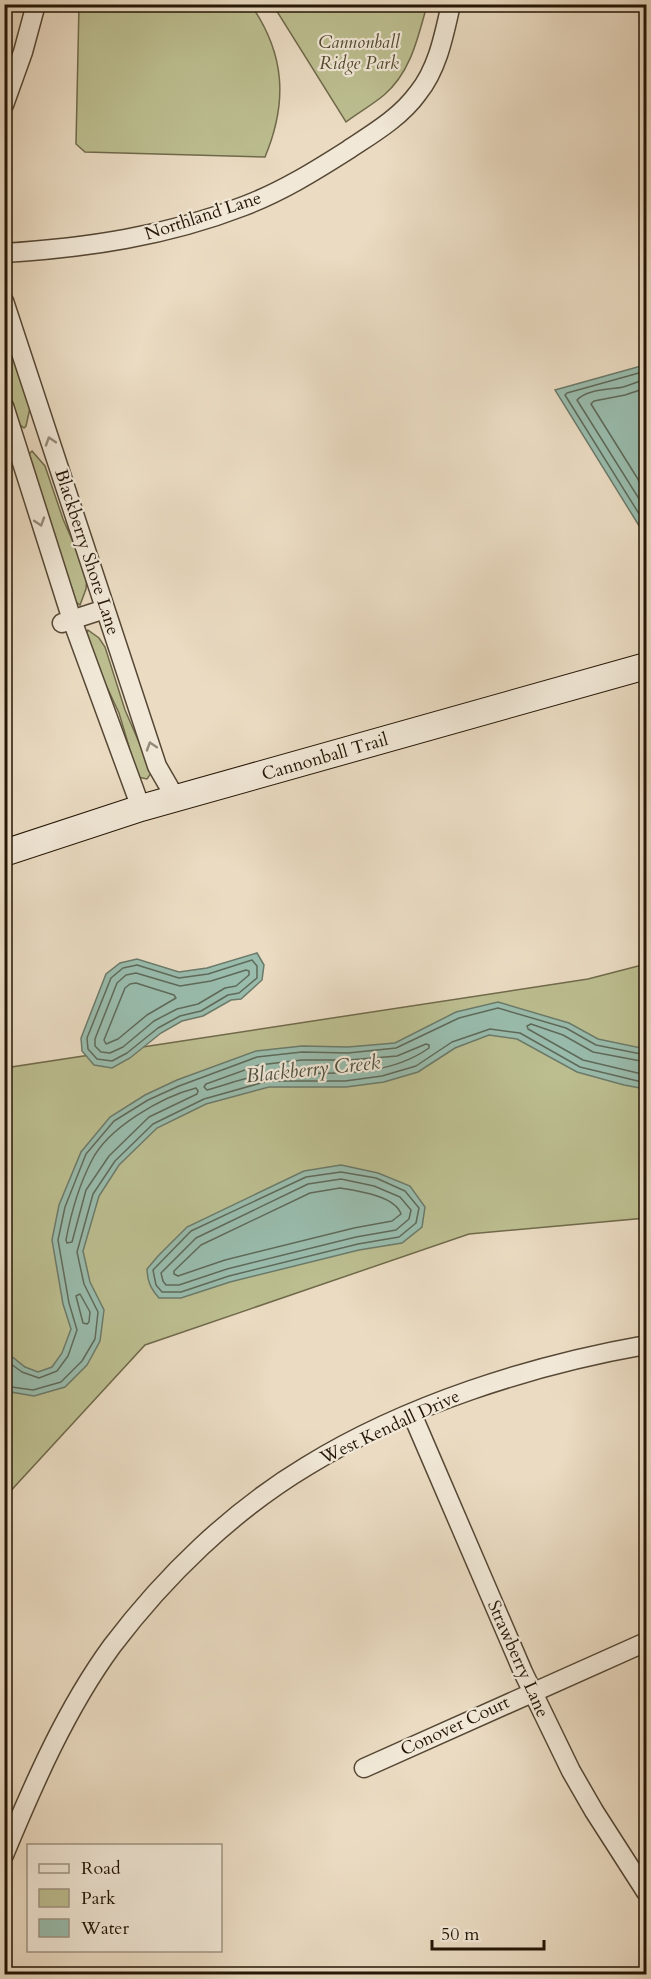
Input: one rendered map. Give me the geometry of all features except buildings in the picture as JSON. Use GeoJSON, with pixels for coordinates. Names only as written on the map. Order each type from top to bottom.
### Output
{"type":"FeatureCollection","features":[{"type":"Feature","properties":{"kind":"main road","name":"Cannonball Trail"},"geometry":{"type":"LineString","coordinates":[[4,853],[141,808],[646,666]]}},
{"type":"Feature","properties":{"kind":"street"},"geometry":{"type":"LineString","coordinates":[[4,105],[23,52],[36,4]]}},
{"type":"Feature","properties":{"kind":"street","name":"Northland Lane"},"geometry":{"type":"LineString","coordinates":[[4,253],[102,244],[169,230],[245,206],[310,174],[391,120],[419,93],[441,46],[451,4]]}},
{"type":"Feature","properties":{"kind":"street","name":"Blackberry Shore Lane"},"geometry":{"type":"LineString","coordinates":[[4,301],[158,766],[176,799]]}},
{"type":"Feature","properties":{"kind":"street","name":"Blackberry Shore Lane"},"geometry":{"type":"LineString","coordinates":[[4,406],[66,622],[141,808]]}},
{"type":"Feature","properties":{"kind":"street"},"geometry":{"type":"LineString","coordinates":[[66,622],[105,609]]}},
{"type":"Feature","properties":{"kind":"street","name":"West Kendall Drive"},"geometry":{"type":"LineString","coordinates":[[4,1855],[77,1701],[111,1648],[147,1602],[223,1527],[306,1466],[353,1440],[412,1414],[469,1391],[522,1374],[575,1360],[646,1346]]}},
{"type":"Feature","properties":{"kind":"street","name":"Strawberry Lane"},"geometry":{"type":"LineString","coordinates":[[412,1414],[532,1691],[577,1783],[646,1892]]}},
{"type":"Feature","properties":{"kind":"street","name":"Conover Court"},"geometry":{"type":"LineString","coordinates":[[364,1768],[646,1642]]}},
{"type":"Feature","properties":{"kind":"green space"},"geometry":{"type":"Polygon","coordinates":[[[79,5],[251,5],[271,42],[279,79],[280,98],[277,117],[265,157],[85,152],[76,144],[79,5]]]}},
{"type":"Feature","properties":{"kind":"green space","name":"Cannonball Ridge Park"},"geometry":{"type":"Polygon","coordinates":[[[273,5],[427,5],[412,53],[401,76],[384,95],[346,122],[273,5]]]}},
{"type":"Feature","properties":{"kind":"green space"},"geometry":{"type":"Polygon","coordinates":[[[4,335],[25,381],[30,408],[24,428],[19,424],[5,379],[4,335]]]}},
{"type":"Feature","properties":{"kind":"green space"},"geometry":{"type":"Polygon","coordinates":[[[32,451],[45,466],[63,519],[87,574],[86,589],[80,605],[76,602],[29,454],[32,451]]]}},
{"type":"Feature","properties":{"kind":"green space"},"geometry":{"type":"Polygon","coordinates":[[[88,630],[99,638],[105,647],[125,710],[152,772],[147,779],[138,777],[119,713],[98,668],[88,630]]]}},
{"type":"Feature","properties":{"kind":"green space"},"geometry":{"type":"Polygon","coordinates":[[[646,964],[646,1218],[469,1234],[145,1345],[5,1497],[5,1068],[588,979],[646,964]]]}},
{"type":"Feature","properties":{"kind":"water"},"geometry":{"type":"Polygon","coordinates":[[[646,366],[646,537],[555,390],[646,366]]]}},
{"type":"Feature","properties":{"kind":"water"},"geometry":{"type":"Polygon","coordinates":[[[257,953],[264,965],[262,980],[241,999],[231,1000],[203,1016],[182,1021],[112,1068],[94,1065],[82,1051],[81,1038],[106,974],[120,963],[137,959],[179,972],[207,968],[257,953]]]}},
{"type":"Feature","properties":{"kind":"water","name":"Blackberry Creek"},"geometry":{"type":"Polygon","coordinates":[[[498,1002],[569,1023],[598,1039],[646,1049],[646,1089],[577,1072],[517,1039],[489,1035],[455,1048],[418,1072],[384,1082],[346,1087],[269,1087],[206,1104],[157,1128],[119,1165],[99,1196],[83,1251],[90,1282],[104,1310],[100,1341],[87,1365],[65,1387],[34,1396],[5,1391],[5,1351],[25,1367],[38,1372],[52,1367],[62,1353],[71,1329],[63,1304],[52,1240],[59,1205],[81,1152],[110,1117],[145,1095],[177,1080],[256,1051],[302,1046],[348,1047],[395,1043],[456,1012],[498,1002]]]}},
{"type":"Feature","properties":{"kind":"water"},"geometry":{"type":"Polygon","coordinates":[[[341,1165],[378,1173],[410,1186],[425,1207],[422,1227],[402,1243],[359,1250],[230,1282],[181,1298],[159,1298],[154,1291],[147,1269],[187,1227],[304,1171],[341,1165]]]}}]}
